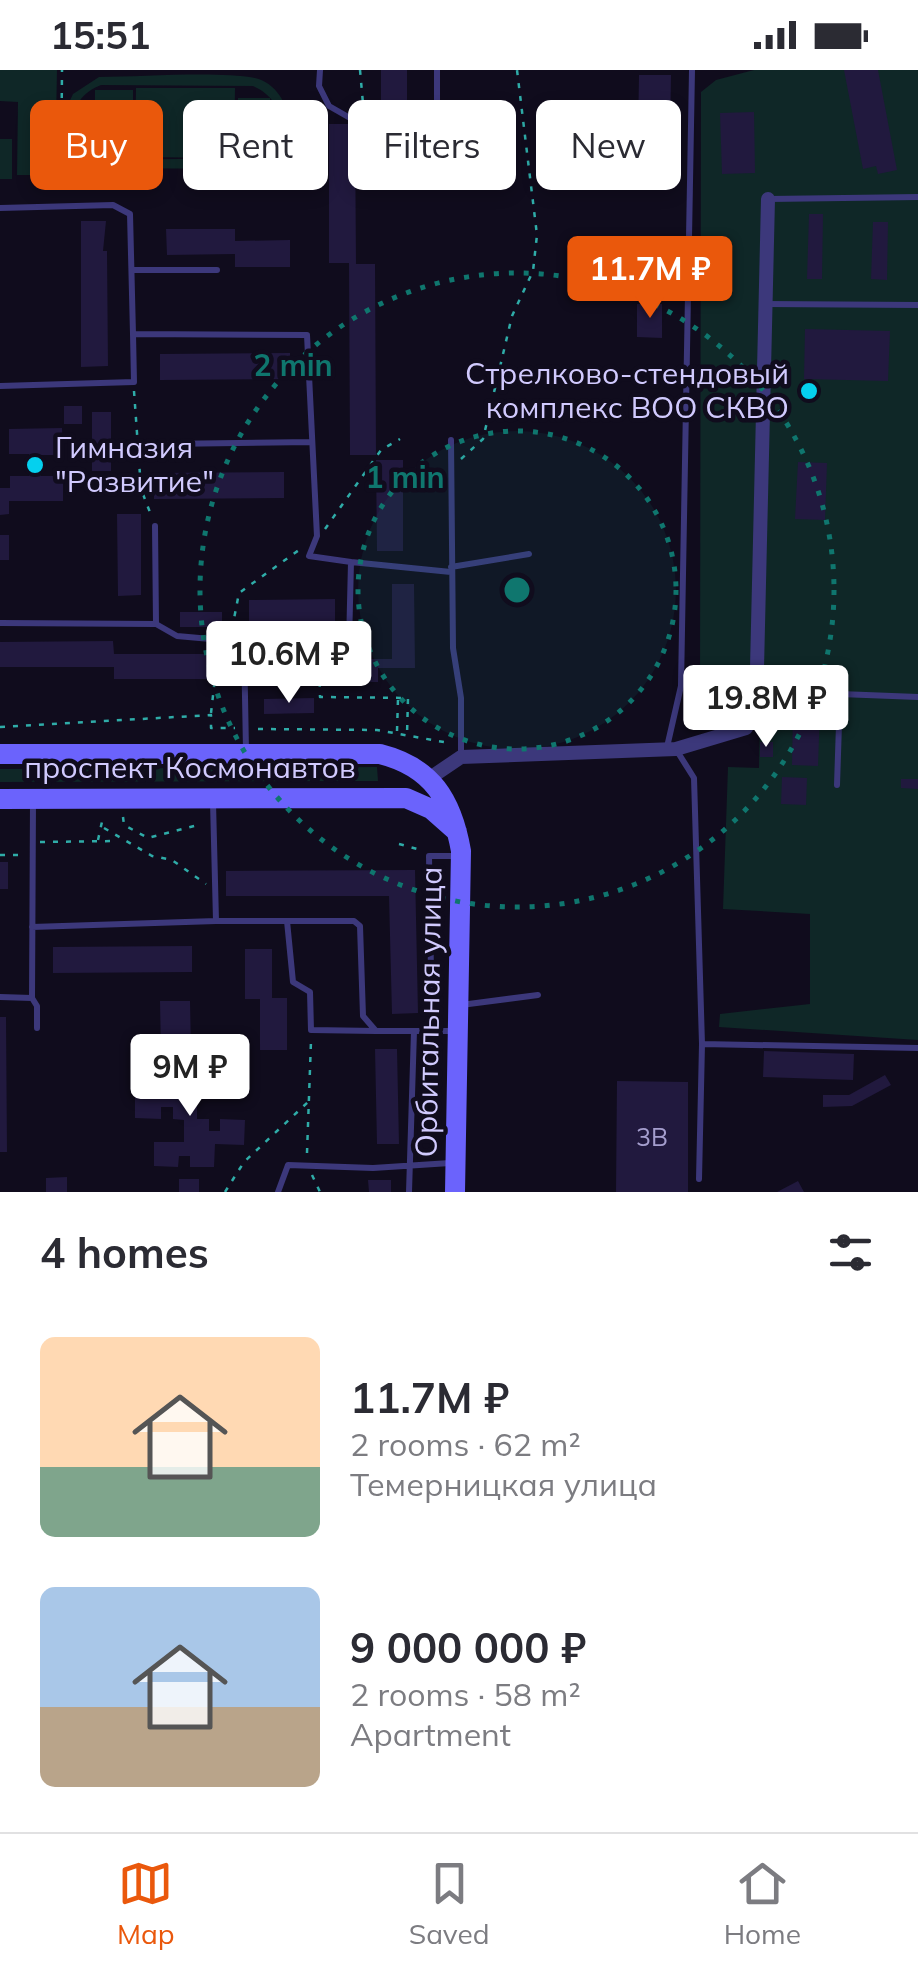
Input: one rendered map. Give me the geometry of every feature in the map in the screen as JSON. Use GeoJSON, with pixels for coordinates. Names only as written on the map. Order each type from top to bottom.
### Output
{"type":"FeatureCollection","features":[{"type":"Feature","properties":{"kind":"main road","name":"проспект Космонавтов"},"geometry":{"type":"LineString","coordinates":[[0,754],[380,754],[414,766],[430,778]]}},
{"type":"Feature","properties":{"kind":"main road","name":"проспект Космонавтов"},"geometry":{"type":"LineString","coordinates":[[380,754],[390,776],[388,797]]}},
{"type":"Feature","properties":{"kind":"main road"},"geometry":{"type":"LineString","coordinates":[[430,778],[451,806],[458,833]]}},
{"type":"Feature","properties":{"kind":"main road","name":"проспект Космонавтов"},"geometry":{"type":"LineString","coordinates":[[0,799],[388,797],[431,808],[458,833]]}},
{"type":"Feature","properties":{"kind":"main road","name":"Орбитальная улица"},"geometry":{"type":"LineString","coordinates":[[456,1192],[461,856],[458,833]]}},
{"type":"Feature","properties":{"kind":"street"},"geometry":{"type":"LineString","coordinates":[[430,778],[461,750],[671,749],[746,728],[756,711],[768,199]]}},
{"type":"Feature","properties":{"kind":"lane"},"geometry":{"type":"LineString","coordinates":[[320,70],[319,86],[330,106],[348,117]]}},
{"type":"Feature","properties":{"kind":"lane"},"geometry":{"type":"LineString","coordinates":[[436,100],[437,70]]}},
{"type":"Feature","properties":{"kind":"lane"},"geometry":{"type":"LineString","coordinates":[[692,70],[681,686],[671,749],[694,778],[702,1044],[699,1179]]}},
{"type":"Feature","properties":{"kind":"lane"},"geometry":{"type":"LineString","coordinates":[[768,199],[918,197]]}},
{"type":"Feature","properties":{"kind":"lane"},"geometry":{"type":"LineString","coordinates":[[0,208],[114,204],[130,214],[134,382],[0,386]]}},
{"type":"Feature","properties":{"kind":"lane"},"geometry":{"type":"LineString","coordinates":[[133,270],[217,270]]}},
{"type":"Feature","properties":{"kind":"lane"},"geometry":{"type":"LineString","coordinates":[[765,304],[918,305]]}},
{"type":"Feature","properties":{"kind":"lane"},"geometry":{"type":"LineString","coordinates":[[133,334],[308,335],[317,536],[310,556],[450,570],[529,554]]}},
{"type":"Feature","properties":{"kind":"lane"},"geometry":{"type":"LineString","coordinates":[[451,440],[450,570],[461,750]]}},
{"type":"Feature","properties":{"kind":"lane"},"geometry":{"type":"LineString","coordinates":[[165,444],[312,442]]}},
{"type":"Feature","properties":{"kind":"lane"},"geometry":{"type":"LineString","coordinates":[[155,526],[156,624]]}},
{"type":"Feature","properties":{"kind":"lane"},"geometry":{"type":"LineString","coordinates":[[0,623],[156,624],[178,636],[349,644],[351,562]]}},
{"type":"Feature","properties":{"kind":"lane"},"geometry":{"type":"LineString","coordinates":[[244,642],[246,753]]}},
{"type":"Feature","properties":{"kind":"lane"},"geometry":{"type":"LineString","coordinates":[[757,691],[918,697]]}},
{"type":"Feature","properties":{"kind":"lane"},"geometry":{"type":"LineString","coordinates":[[837,785],[840,694]]}},
{"type":"Feature","properties":{"kind":"lane"},"geometry":{"type":"LineString","coordinates":[[388,797],[430,778]]}},
{"type":"Feature","properties":{"kind":"lane"},"geometry":{"type":"LineString","coordinates":[[33,799],[32,998],[37,1006],[37,1028]]}},
{"type":"Feature","properties":{"kind":"lane"},"geometry":{"type":"LineString","coordinates":[[214,799],[216,921]]}},
{"type":"Feature","properties":{"kind":"lane"},"geometry":{"type":"LineString","coordinates":[[432,1031],[428,856],[461,856]]}},
{"type":"Feature","properties":{"kind":"lane"},"geometry":{"type":"LineString","coordinates":[[287,921],[294,982],[310,992],[311,1030],[459,1031]]}},
{"type":"Feature","properties":{"kind":"lane"},"geometry":{"type":"LineString","coordinates":[[32,927],[354,921],[360,926],[363,1016],[376,1031]]}},
{"type":"Feature","properties":{"kind":"lane"},"geometry":{"type":"LineString","coordinates":[[460,1005],[538,996]]}},
{"type":"Feature","properties":{"kind":"lane"},"geometry":{"type":"LineString","coordinates":[[0,998],[32,998]]}},
{"type":"Feature","properties":{"kind":"lane"},"geometry":{"type":"LineString","coordinates":[[408,1192],[414,1031]]}},
{"type":"Feature","properties":{"kind":"lane"},"geometry":{"type":"LineString","coordinates":[[702,1044],[918,1048]]}},
{"type":"Feature","properties":{"kind":"lane"},"geometry":{"type":"LineString","coordinates":[[278,1192],[288,1165],[373,1168],[456,1163]]}},
{"type":"Feature","properties":{"kind":"path"},"geometry":{"type":"LineString","coordinates":[[62,70],[62,100]]}},
{"type":"Feature","properties":{"kind":"path"},"geometry":{"type":"LineString","coordinates":[[360,70],[360,100]]}},
{"type":"Feature","properties":{"kind":"path"},"geometry":{"type":"LineString","coordinates":[[451,469],[483,439],[512,316],[533,271],[537,235],[517,70]]}},
{"type":"Feature","properties":{"kind":"path"},"geometry":{"type":"LineString","coordinates":[[134,382],[141,489],[155,526]]}},
{"type":"Feature","properties":{"kind":"path"},"geometry":{"type":"LineString","coordinates":[[218,640],[211,728],[377,730],[461,750]]}},
{"type":"Feature","properties":{"kind":"path"},"geometry":{"type":"LineString","coordinates":[[319,644],[320,697],[408,698],[407,736]]}},
{"type":"Feature","properties":{"kind":"path"},"geometry":{"type":"LineString","coordinates":[[397,734],[398,698]]}},
{"type":"Feature","properties":{"kind":"path"},"geometry":{"type":"LineString","coordinates":[[0,728],[211,715]]}},
{"type":"Feature","properties":{"kind":"path"},"geometry":{"type":"LineString","coordinates":[[397,716],[408,717]]}},
{"type":"Feature","properties":{"kind":"path"},"geometry":{"type":"LineString","coordinates":[[97,841],[104,828],[103,817]]}},
{"type":"Feature","properties":{"kind":"path"},"geometry":{"type":"LineString","coordinates":[[124,817],[124,826],[148,838],[198,825]]}},
{"type":"Feature","properties":{"kind":"path"},"geometry":{"type":"LineString","coordinates":[[104,828],[121,840],[172,860],[216,891]]}},
{"type":"Feature","properties":{"kind":"path"},"geometry":{"type":"LineString","coordinates":[[39,842],[121,840]]}},
{"type":"Feature","properties":{"kind":"path"},"geometry":{"type":"LineString","coordinates":[[0,855],[27,855],[27,843]]}},
{"type":"Feature","properties":{"kind":"path"},"geometry":{"type":"LineString","coordinates":[[399,844],[428,856]]}},
{"type":"Feature","properties":{"kind":"path"},"geometry":{"type":"LineString","coordinates":[[311,1030],[307,1165],[320,1192]]}},
{"type":"Feature","properties":{"kind":"path"},"geometry":{"type":"LineString","coordinates":[[225,1192],[244,1162],[309,1102]]}},
{"type":"Feature","properties":{"kind":"green space"},"geometry":{"type":"Polygon","coordinates":[[[0,70],[57,70],[56,100],[30,100],[30,175],[17,175],[18,102],[0,101],[0,70]]]}},
{"type":"Feature","properties":{"kind":"green space","name":"Стрелково-стендовый комплекс ВОО СКВО"},"geometry":{"type":"Polygon","coordinates":[[[754,70],[918,70],[918,1040],[719,1027],[720,1014],[810,1004],[810,914],[723,909],[728,767],[759,768],[760,710],[730,706],[730,693],[700,691],[701,92],[716,80],[754,70]]]}},
{"type":"Feature","properties":{"kind":"green space"},"geometry":{"type":"Polygon","coordinates":[[[200,75],[255,78],[270,85],[282,100],[272,100],[253,86],[101,85],[80,100],[70,100],[99,77],[200,75]]]}},
{"type":"Feature","properties":{"kind":"green space"},"geometry":{"type":"Polygon","coordinates":[[[136,88],[235,88],[235,100],[183,100],[183,157],[163,157],[163,100],[136,100],[136,88]]]}},
{"type":"Feature","properties":{"kind":"green space"},"geometry":{"type":"Polygon","coordinates":[[[95,90],[133,90],[133,100],[95,100],[95,90]]]}},
{"type":"Feature","properties":{"kind":"green space"},"geometry":{"type":"Polygon","coordinates":[[[238,98],[270,100],[238,100],[238,98]]]}},
{"type":"Feature","properties":{"kind":"green space"},"geometry":{"type":"Polygon","coordinates":[[[0,139],[12,139],[12,179],[0,179],[0,139]]]}},
{"type":"Feature","properties":{"kind":"green space"},"geometry":{"type":"Polygon","coordinates":[[[163,159],[183,159],[183,169],[163,168],[163,159]]]}},
{"type":"Feature","properties":{"kind":"green space"},"geometry":{"type":"Polygon","coordinates":[[[377,767],[378,781],[0,782],[0,769],[377,767]]]}},
{"type":"Feature","properties":{"kind":"building"},"geometry":{"type":"Polygon","coordinates":[[[381,70],[407,70],[407,100],[381,100],[381,70]]]}},
{"type":"Feature","properties":{"kind":"building"},"geometry":{"type":"Polygon","coordinates":[[[844,70],[878,70],[897,170],[878,174],[876,166],[863,169],[844,70]]]}},
{"type":"Feature","properties":{"kind":"building"},"geometry":{"type":"Polygon","coordinates":[[[639,75],[671,75],[671,100],[639,100],[639,75]]]}},
{"type":"Feature","properties":{"kind":"building"},"geometry":{"type":"Polygon","coordinates":[[[754,112],[755,173],[722,174],[720,113],[754,112]]]}},
{"type":"Feature","properties":{"kind":"building"},"geometry":{"type":"Polygon","coordinates":[[[329,124],[348,124],[348,190],[355,190],[356,264],[375,264],[376,455],[350,455],[349,263],[329,263],[329,124]]]}},
{"type":"Feature","properties":{"kind":"building"},"geometry":{"type":"Polygon","coordinates":[[[809,214],[823,214],[822,279],[807,279],[809,214]]]}},
{"type":"Feature","properties":{"kind":"building"},"geometry":{"type":"Polygon","coordinates":[[[81,221],[106,221],[103,251],[107,251],[108,366],[81,367],[81,221]]]}},
{"type":"Feature","properties":{"kind":"building"},"geometry":{"type":"Polygon","coordinates":[[[873,222],[888,222],[887,280],[871,279],[873,222]]]}},
{"type":"Feature","properties":{"kind":"building"},"geometry":{"type":"Polygon","coordinates":[[[166,229],[235,229],[235,241],[290,240],[290,267],[235,267],[235,254],[167,255],[166,229]]]}},
{"type":"Feature","properties":{"kind":"building"},"geometry":{"type":"Polygon","coordinates":[[[637,304],[662,304],[662,338],[637,337],[637,304]]]}},
{"type":"Feature","properties":{"kind":"building"},"geometry":{"type":"Polygon","coordinates":[[[805,329],[890,331],[888,381],[804,379],[805,329]]]}},
{"type":"Feature","properties":{"kind":"building"},"geometry":{"type":"Polygon","coordinates":[[[290,353],[290,379],[160,380],[160,354],[290,353]]]}},
{"type":"Feature","properties":{"kind":"building"},"geometry":{"type":"Polygon","coordinates":[[[64,406],[82,406],[82,424],[64,424],[64,406]]]}},
{"type":"Feature","properties":{"kind":"building"},"geometry":{"type":"Polygon","coordinates":[[[92,412],[111,412],[111,471],[92,471],[92,412]]]}},
{"type":"Feature","properties":{"kind":"building","name":"Гимназия \"Развитие\""},"geometry":{"type":"Polygon","coordinates":[[[62,428],[63,455],[41,455],[41,476],[63,476],[63,501],[9,501],[9,514],[0,515],[0,488],[10,488],[10,476],[29,476],[29,454],[9,454],[9,429],[62,428]]]}},
{"type":"Feature","properties":{"kind":"building"},"geometry":{"type":"Polygon","coordinates":[[[376,460],[403,460],[403,551],[377,551],[376,460]]]}},
{"type":"Feature","properties":{"kind":"building"},"geometry":{"type":"Polygon","coordinates":[[[798,462],[827,463],[825,520],[795,519],[798,462]]]}},
{"type":"Feature","properties":{"kind":"building"},"geometry":{"type":"Polygon","coordinates":[[[284,472],[284,498],[154,499],[154,473],[284,472]]]}},
{"type":"Feature","properties":{"kind":"building"},"geometry":{"type":"Polygon","coordinates":[[[117,514],[141,514],[141,595],[118,596],[117,514]]]}},
{"type":"Feature","properties":{"kind":"building","name":"Гимназия \"Развитие\""},"geometry":{"type":"Polygon","coordinates":[[[0,535],[9,535],[9,560],[0,560],[0,535]]]}},
{"type":"Feature","properties":{"kind":"building"},"geometry":{"type":"Polygon","coordinates":[[[392,584],[414,584],[415,668],[378,668],[378,682],[336,682],[336,659],[392,659],[392,584]]]}},
{"type":"Feature","properties":{"kind":"building"},"geometry":{"type":"Polygon","coordinates":[[[335,599],[335,626],[249,627],[249,600],[335,599]]]}},
{"type":"Feature","properties":{"kind":"building"},"geometry":{"type":"Polygon","coordinates":[[[180,612],[222,612],[222,627],[180,627],[180,612]]]}},
{"type":"Feature","properties":{"kind":"building"},"geometry":{"type":"Polygon","coordinates":[[[113,641],[114,654],[211,654],[211,679],[114,679],[114,667],[0,667],[0,642],[113,641]]]}},
{"type":"Feature","properties":{"kind":"building"},"geometry":{"type":"Polygon","coordinates":[[[314,698],[314,713],[264,714],[264,699],[314,698]]]}},
{"type":"Feature","properties":{"kind":"building"},"geometry":{"type":"Polygon","coordinates":[[[793,710],[820,710],[818,766],[792,765],[793,710]]]}},
{"type":"Feature","properties":{"kind":"building"},"geometry":{"type":"Polygon","coordinates":[[[760,742],[773,742],[773,757],[760,757],[760,742]]]}},
{"type":"Feature","properties":{"kind":"building"},"geometry":{"type":"Polygon","coordinates":[[[782,777],[807,778],[806,805],[781,804],[782,777]]]}},
{"type":"Feature","properties":{"kind":"building"},"geometry":{"type":"Polygon","coordinates":[[[901,779],[918,779],[918,789],[901,788],[901,779]]]}},
{"type":"Feature","properties":{"kind":"building"},"geometry":{"type":"Polygon","coordinates":[[[0,862],[8,862],[8,889],[0,889],[0,862]]]}},
{"type":"Feature","properties":{"kind":"building"},"geometry":{"type":"Polygon","coordinates":[[[415,870],[418,1013],[392,1014],[389,896],[226,896],[226,871],[415,870]]]}},
{"type":"Feature","properties":{"kind":"building"},"geometry":{"type":"Polygon","coordinates":[[[192,946],[192,972],[53,973],[53,947],[192,946]]]}},
{"type":"Feature","properties":{"kind":"building"},"geometry":{"type":"Polygon","coordinates":[[[245,949],[272,949],[272,998],[287,998],[287,1050],[260,1050],[260,999],[245,999],[245,949]]]}},
{"type":"Feature","properties":{"kind":"building"},"geometry":{"type":"Polygon","coordinates":[[[160,1001],[190,1001],[191,1050],[161,1051],[160,1001]]]}},
{"type":"Feature","properties":{"kind":"building"},"geometry":{"type":"Polygon","coordinates":[[[0,1017],[6,1017],[7,1152],[0,1152],[0,1017]]]}},
{"type":"Feature","properties":{"kind":"building"},"geometry":{"type":"Polygon","coordinates":[[[375,1049],[397,1049],[399,1144],[377,1144],[375,1049]]]}},
{"type":"Feature","properties":{"kind":"building"},"geometry":{"type":"Polygon","coordinates":[[[764,1051],[854,1054],[853,1080],[763,1077],[764,1051]]]}},
{"type":"Feature","properties":{"kind":"building"},"geometry":{"type":"Polygon","coordinates":[[[166,1070],[192,1071],[192,1083],[204,1083],[204,1071],[227,1072],[227,1096],[197,1096],[197,1119],[209,1119],[209,1131],[220,1131],[220,1119],[245,1120],[244,1145],[215,1144],[214,1167],[190,1167],[190,1156],[179,1156],[178,1167],[154,1166],[154,1142],[184,1142],[184,1120],[173,1119],[173,1107],[161,1107],[161,1119],[135,1118],[135,1094],[166,1095],[166,1070]]]}},
{"type":"Feature","properties":{"kind":"building"},"geometry":{"type":"Polygon","coordinates":[[[885,1075],[891,1085],[852,1106],[823,1107],[823,1095],[849,1095],[885,1075]]]}},
{"type":"Feature","properties":{"kind":"building"},"geometry":{"type":"Polygon","coordinates":[[[617,1081],[688,1082],[688,1192],[616,1192],[617,1081]]]}},
{"type":"Feature","properties":{"kind":"building"},"geometry":{"type":"Polygon","coordinates":[[[67,1177],[67,1192],[46,1192],[46,1178],[67,1177]]]}},
{"type":"Feature","properties":{"kind":"building"},"geometry":{"type":"Polygon","coordinates":[[[179,1179],[199,1179],[199,1192],[179,1192],[179,1179]]]}},
{"type":"Feature","properties":{"kind":"building"},"geometry":{"type":"Polygon","coordinates":[[[368,1180],[391,1180],[391,1192],[369,1192],[368,1180]]]}},
{"type":"Feature","properties":{"kind":"building"},"geometry":{"type":"Polygon","coordinates":[[[798,1181],[804,1192],[777,1192],[798,1181]]]}},
{"type":"Feature","properties":{"kind":"place","name":"Стрелково-стендовый комплекс ВОО СКВО"},"geometry":{"type":"Point","coordinates":[809,391]}},
{"type":"Feature","properties":{"kind":"place","name":"Гимназия \"Развитие\""},"geometry":{"type":"Point","coordinates":[35,465]}}]}
